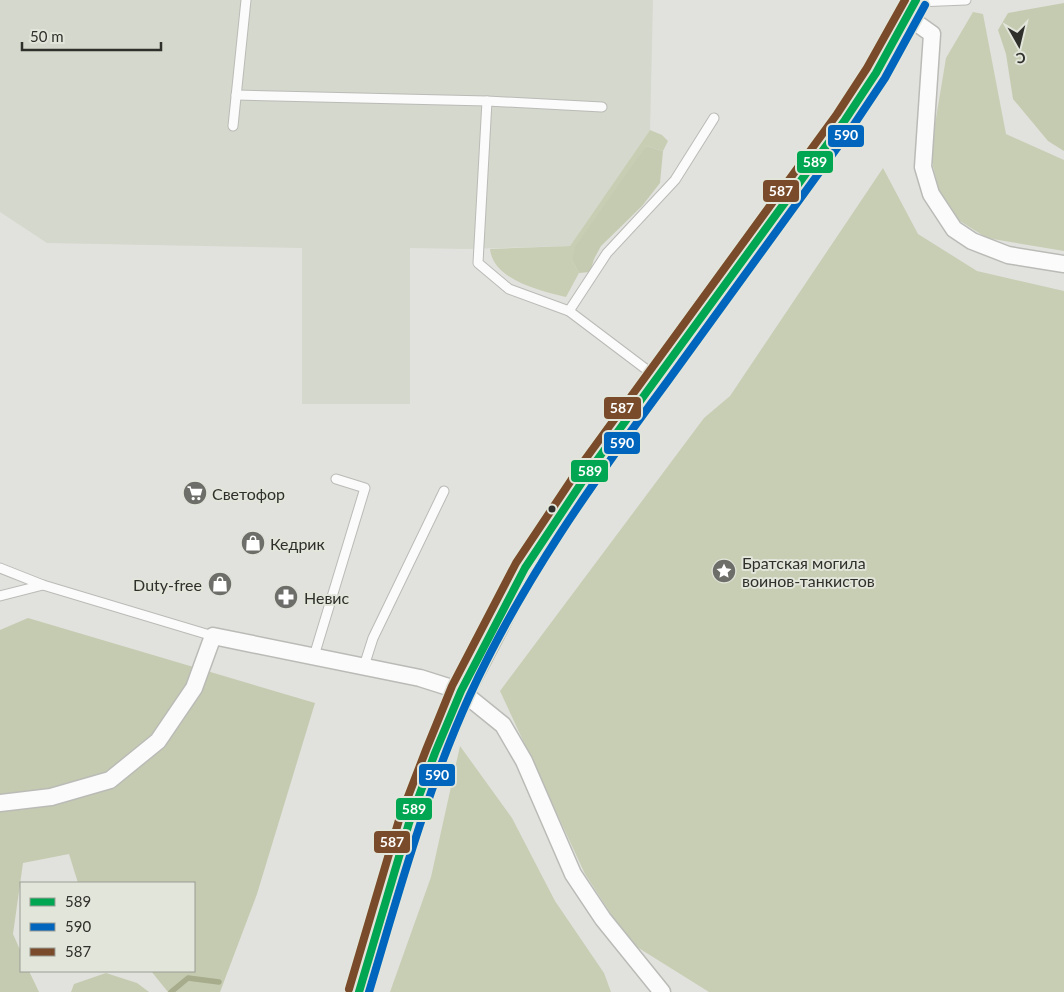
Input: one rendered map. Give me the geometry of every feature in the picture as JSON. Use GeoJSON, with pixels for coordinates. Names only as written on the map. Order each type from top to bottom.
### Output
{"type":"FeatureCollection","features":[{"type":"Feature","properties":{"kind":"main road"},"geometry":{"type":"LineString","coordinates":[[359,992],[409,823],[435,753],[461,691],[525,568],[553,523],[656,377],[845,120],[876,73],[913,6]]}},
{"type":"Feature","properties":{"kind":"street"},"geometry":{"type":"LineString","coordinates":[[913,6],[932,34],[923,167],[931,194],[954,229],[972,241],[1008,255],[1064,264]]}},
{"type":"Feature","properties":{"kind":"street"},"geometry":{"type":"LineString","coordinates":[[0,804],[50,797],[110,780],[158,741],[194,688],[213,636],[420,678],[461,691],[503,725],[524,761],[573,874],[603,919],[662,992]]}},
{"type":"Feature","properties":{"kind":"street"},"geometry":{"type":"LineString","coordinates":[[637,960],[674,992]]}},
{"type":"Feature","properties":{"kind":"lane"},"geometry":{"type":"LineString","coordinates":[[234,126],[246,0]]}},
{"type":"Feature","properties":{"kind":"lane"},"geometry":{"type":"LineString","coordinates":[[913,6],[966,0]]}},
{"type":"Feature","properties":{"kind":"lane"},"geometry":{"type":"LineString","coordinates":[[236,95],[487,101],[602,107]]}},
{"type":"Feature","properties":{"kind":"lane"},"geometry":{"type":"LineString","coordinates":[[487,101],[478,263],[509,289],[569,311],[656,377]]}},
{"type":"Feature","properties":{"kind":"lane"},"geometry":{"type":"LineString","coordinates":[[569,311],[607,253],[674,180],[714,118]]}},
{"type":"Feature","properties":{"kind":"lane"},"geometry":{"type":"LineString","coordinates":[[314,656],[364,488],[336,479]]}},
{"type":"Feature","properties":{"kind":"lane"},"geometry":{"type":"LineString","coordinates":[[364,666],[373,638],[444,491]]}},
{"type":"Feature","properties":{"kind":"lane"},"geometry":{"type":"LineString","coordinates":[[0,568],[43,585],[213,636]]}},
{"type":"Feature","properties":{"kind":"lane"},"geometry":{"type":"LineString","coordinates":[[0,596],[43,585]]}},
{"type":"Feature","properties":{"kind":"shaded area"},"geometry":{"type":"Polygon","coordinates":[[[0,0],[653,0],[650,130],[570,246],[467,249],[410,248],[410,404],[302,404],[302,248],[47,243],[0,212],[0,0]]]}},
{"type":"Feature","properties":{"kind":"green space"},"geometry":{"type":"Polygon","coordinates":[[[1064,3],[1064,151],[1048,141],[1013,99],[1006,54],[998,30],[1008,13],[1064,3]]]}},
{"type":"Feature","properties":{"kind":"green space"},"geometry":{"type":"Polygon","coordinates":[[[973,12],[983,14],[1006,134],[1064,160],[1064,251],[987,238],[944,211],[930,154],[946,58],[973,12]]]}},
{"type":"Feature","properties":{"kind":"green space"},"geometry":{"type":"Polygon","coordinates":[[[650,130],[662,135],[668,141],[663,151],[646,146],[572,260],[579,273],[566,297],[520,282],[500,269],[493,260],[490,249],[570,246],[650,130]]]}},
{"type":"Feature","properties":{"kind":"green space"},"geometry":{"type":"Polygon","coordinates":[[[646,146],[663,151],[660,183],[642,206],[601,246],[590,272],[579,273],[572,260],[575,247],[646,146]]]}},
{"type":"Feature","properties":{"kind":"green space"},"geometry":{"type":"Polygon","coordinates":[[[883,168],[918,234],[977,271],[1064,291],[1064,992],[709,992],[629,942],[585,874],[500,691],[704,418],[730,396],[883,168]]]}},
{"type":"Feature","properties":{"kind":"green space"},"geometry":{"type":"Polygon","coordinates":[[[28,618],[315,703],[257,894],[220,992],[168,992],[152,972],[195,972],[195,882],[78,882],[69,854],[23,863],[13,934],[20,950],[20,972],[29,972],[39,992],[0,992],[0,630],[28,618]]]}},
{"type":"Feature","properties":{"kind":"green space"},"geometry":{"type":"Polygon","coordinates":[[[460,746],[512,818],[555,901],[604,973],[611,992],[390,992],[431,877],[460,746]]]}},
{"type":"Feature","properties":{"kind":"green space"},"geometry":{"type":"Polygon","coordinates":[[[106,973],[137,983],[149,992],[71,992],[74,984],[106,973]]]}},
{"type":"Feature","properties":{"kind":"waterway"},"geometry":{"type":"LineString","coordinates":[[171,992],[188,978],[219,982]]}},
{"type":"Feature","properties":{"kind":"transit line","name":"587"},"geometry":{"type":"LineString","coordinates":[[349,989],[399,820],[426,750],[452,686],[516,563],[584,461],[837,114],[867,68],[905,0]]}},
{"type":"Feature","properties":{"kind":"transit line","name":"589"},"geometry":{"type":"LineString","coordinates":[[359,992],[409,823],[435,753],[461,691],[525,568],[592,467],[845,120],[876,73],[916,0]]}},
{"type":"Feature","properties":{"kind":"transit line","name":"590"},"geometry":{"type":"LineString","coordinates":[[369,992],[402,880],[439,769],[469,697],[511,614],[560,534],[612,457],[853,126],[885,78],[925,5]]}},
{"type":"Feature","properties":{"kind":"place","name":"Светофор"},"geometry":{"type":"Point","coordinates":[195,493]}},
{"type":"Feature","properties":{"kind":"place","name":"Кедрик"},"geometry":{"type":"Point","coordinates":[253,543]}},
{"type":"Feature","properties":{"kind":"place","name":"Братская могила воинов-танкистов"},"geometry":{"type":"Point","coordinates":[724,571]}},
{"type":"Feature","properties":{"kind":"place","name":"Duty-free"},"geometry":{"type":"Point","coordinates":[220,584]}},
{"type":"Feature","properties":{"kind":"place","name":"Невис"},"geometry":{"type":"Point","coordinates":[286,597]}}]}
